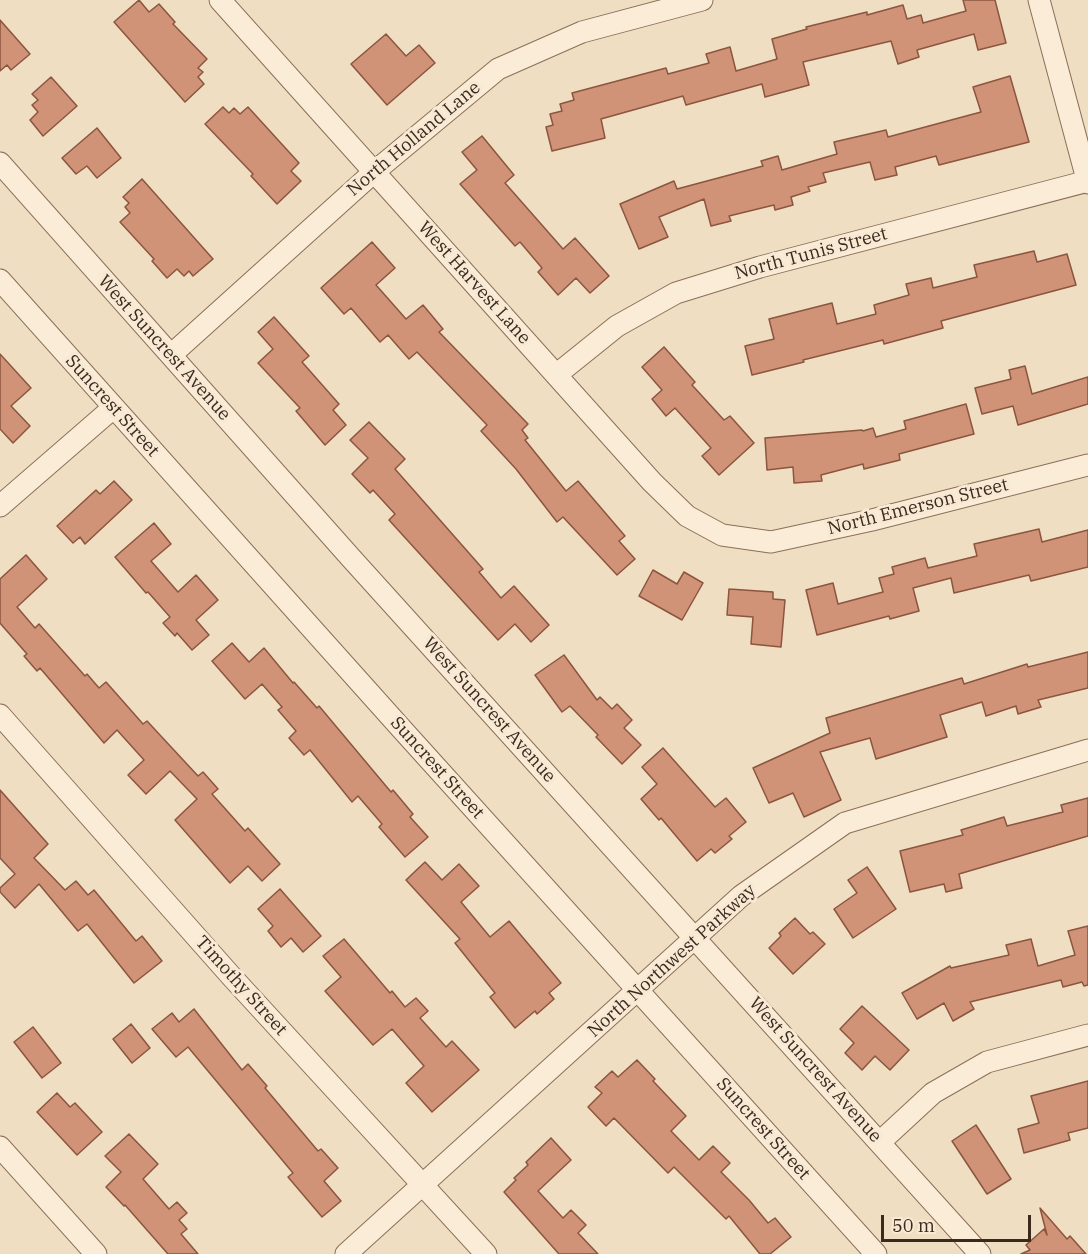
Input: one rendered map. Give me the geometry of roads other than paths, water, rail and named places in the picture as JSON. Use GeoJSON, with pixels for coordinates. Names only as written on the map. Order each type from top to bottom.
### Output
{"type":"FeatureCollection","features":[{"type":"Feature","properties":{"kind":"street","name":"West Harvest Lane"},"geometry":{"type":"LineString","coordinates":[[220,0],[652,482],[687,516],[722,535],[747,539]]}},
{"type":"Feature","properties":{"kind":"street","name":"North Holland Lane"},"geometry":{"type":"LineString","coordinates":[[171,355],[374,172],[498,69],[582,32],[702,0]]}},
{"type":"Feature","properties":{"kind":"street"},"geometry":{"type":"LineString","coordinates":[[1039,0],[1088,182]]}},
{"type":"Feature","properties":{"kind":"street","name":"West Suncrest Avenue"},"geometry":{"type":"LineString","coordinates":[[0,163],[351,558],[696,937],[980,1254]]}},
{"type":"Feature","properties":{"kind":"street","name":"North Tunis Street"},"geometry":{"type":"LineString","coordinates":[[556,375],[617,326],[676,293],[760,267],[1088,182]]}},
{"type":"Feature","properties":{"kind":"street","name":"Suncrest Street"},"geometry":{"type":"LineString","coordinates":[[0,280],[876,1254]]}},
{"type":"Feature","properties":{"kind":"street"},"geometry":{"type":"LineString","coordinates":[[0,506],[113,408]]}},
{"type":"Feature","properties":{"kind":"street","name":"North Emerson Street"},"geometry":{"type":"LineString","coordinates":[[747,539],[771,542],[838,528],[1088,465]]}},
{"type":"Feature","properties":{"kind":"street","name":"Timothy Street"},"geometry":{"type":"LineString","coordinates":[[0,715],[231,976],[486,1254]]}},
{"type":"Feature","properties":{"kind":"street","name":"North Northwest Parkway"},"geometry":{"type":"LineString","coordinates":[[346,1254],[741,896],[845,823],[1088,750]]}},
{"type":"Feature","properties":{"kind":"street"},"geometry":{"type":"LineString","coordinates":[[880,1142],[933,1093],[987,1062],[1088,1035]]}},
{"type":"Feature","properties":{"kind":"street"},"geometry":{"type":"LineString","coordinates":[[0,1147],[96,1254]]}}]}
